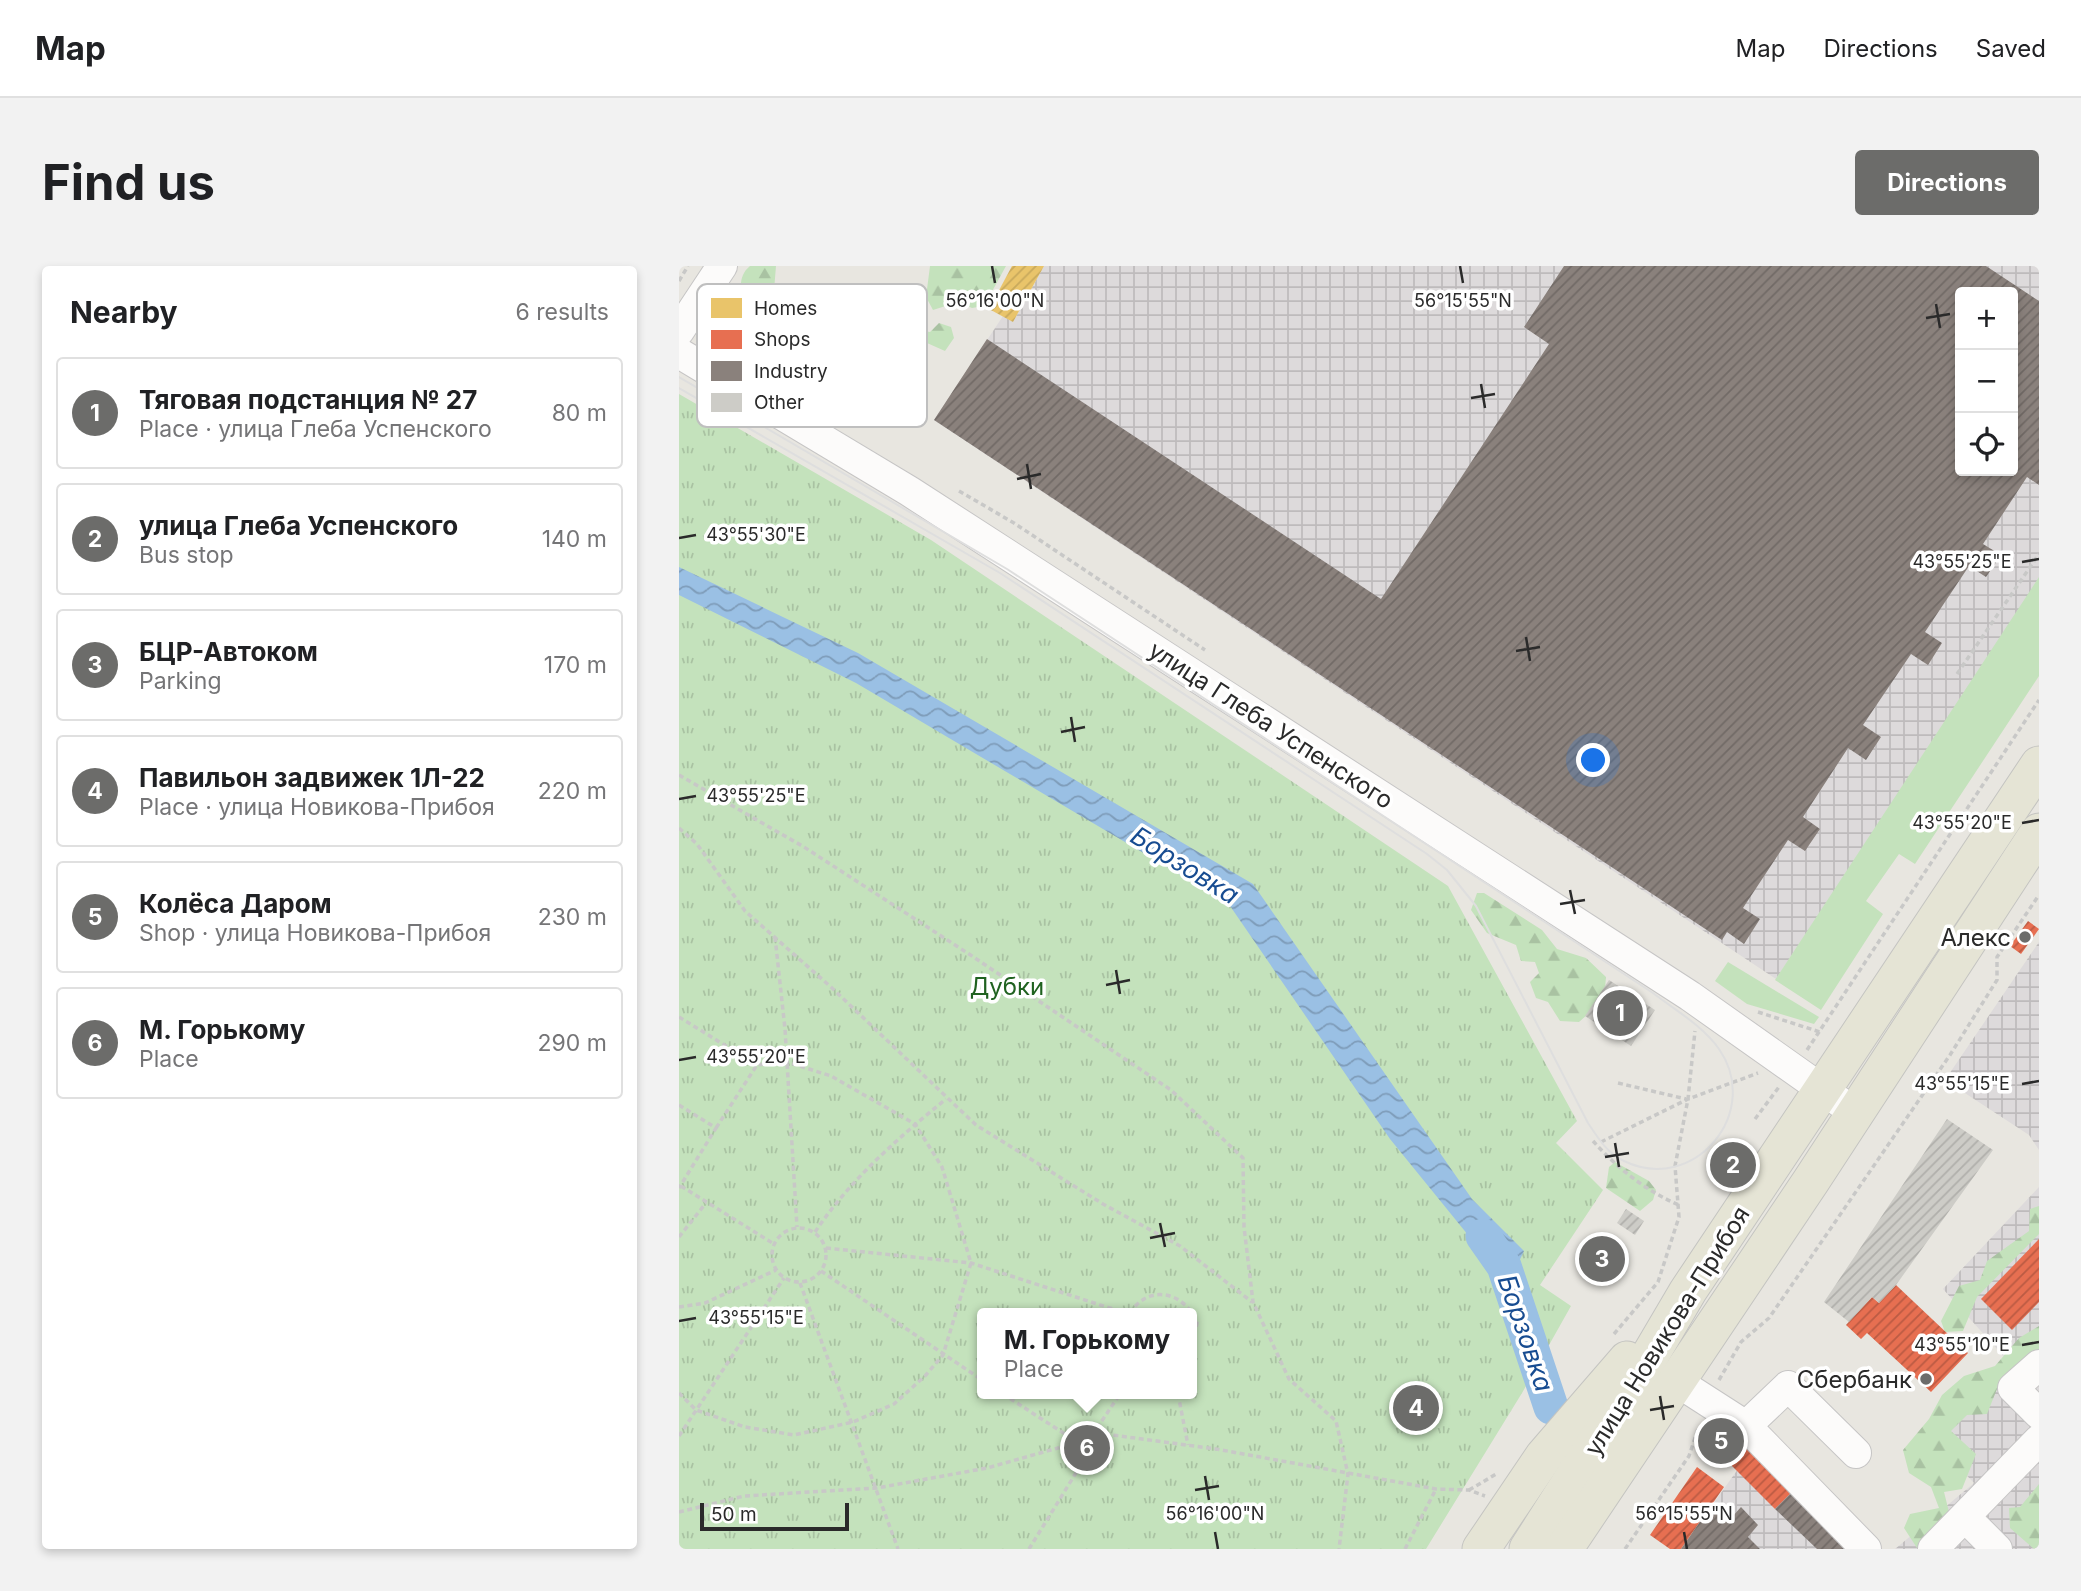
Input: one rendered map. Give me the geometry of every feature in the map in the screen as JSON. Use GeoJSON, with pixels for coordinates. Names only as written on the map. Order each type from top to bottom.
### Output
{"type":"FeatureCollection","features":[{"type":"Feature","properties":{"kind":"main road","name":"улица Новикова-Прибоя"},"geometry":{"type":"LineString","coordinates":[[1528,1549],[1635,1381],[1688,1291],[2039,765]]}},
{"type":"Feature","properties":{"kind":"main road","name":"улица Новикова-Прибоя"},"geometry":{"type":"LineString","coordinates":[[1564,1549],[2039,832]]}},
{"type":"Feature","properties":{"kind":"main road"},"geometry":{"type":"LineString","coordinates":[[1481,1549],[1543,1456],[1688,1291]]}},
{"type":"Feature","properties":{"kind":"main road"},"geometry":{"type":"LineString","coordinates":[[1591,1549],[1669,1392]]}},
{"type":"Feature","properties":{"kind":"street"},"geometry":{"type":"LineString","coordinates":[[710,284],[722,266]]}},
{"type":"Feature","properties":{"kind":"street"},"geometry":{"type":"LineString","coordinates":[[679,331],[697,304]]}},
{"type":"Feature","properties":{"kind":"street","name":"улица Глеба Успенского"},"geometry":{"type":"LineString","coordinates":[[679,353],[697,364]]}},
{"type":"Feature","properties":{"kind":"street","name":"улица Глеба Успенского"},"geometry":{"type":"LineString","coordinates":[[803,427],[921,498],[1689,996],[1854,1112]]}},
{"type":"Feature","properties":{"kind":"street"},"geometry":{"type":"LineString","coordinates":[[2039,1366],[2013,1388],[2039,1414]]}},
{"type":"Feature","properties":{"kind":"street"},"geometry":{"type":"LineString","coordinates":[[1746,1426],[1788,1386],[1856,1453]]}},
{"type":"Feature","properties":{"kind":"street"},"geometry":{"type":"LineString","coordinates":[[1669,1392],[1708,1401],[1746,1426],[1866,1549]]}},
{"type":"Feature","properties":{"kind":"street"},"geometry":{"type":"LineString","coordinates":[[1933,1549],[2039,1440]]}},
{"type":"Feature","properties":{"kind":"street"},"geometry":{"type":"LineString","coordinates":[[1966,1518],[1997,1549]]}},
{"type":"Feature","properties":{"kind":"path"},"geometry":{"type":"LineString","coordinates":[[679,281],[688,266]]}},
{"type":"Feature","properties":{"kind":"path"},"geometry":{"type":"LineString","coordinates":[[1957,674],[2039,554]]}},
{"type":"Feature","properties":{"kind":"path"},"geometry":{"type":"LineString","coordinates":[[1820,1032],[2039,700]]}},
{"type":"Feature","properties":{"kind":"path"},"geometry":{"type":"LineString","coordinates":[[679,775],[804,847],[1171,1090],[1243,1158],[1244,1227],[1252,1302],[1289,1379],[1336,1421],[1348,1475],[1339,1549]]}},
{"type":"Feature","properties":{"kind":"path"},"geometry":{"type":"LineString","coordinates":[[679,828],[697,844],[745,911],[976,1125],[1035,1163],[1180,1246],[1252,1302]]}},
{"type":"Feature","properties":{"kind":"path"},"geometry":{"type":"LineString","coordinates":[[1625,1549],[1689,1456],[1708,1401],[1741,1342],[1769,1318],[1943,1065],[1997,980],[1997,957],[2039,895]]}},
{"type":"Feature","properties":{"kind":"path"},"geometry":{"type":"LineString","coordinates":[[775,937],[787,1062],[797,1227]]}},
{"type":"Feature","properties":{"kind":"path"},"geometry":{"type":"LineString","coordinates":[[679,1017],[757,1065],[787,1062],[831,1076],[915,1124],[942,1167],[971,1263],[943,1355],[925,1376],[894,1404],[853,1422],[794,1435],[745,1427],[696,1410],[679,1393]]}},
{"type":"Feature","properties":{"kind":"path"},"geometry":{"type":"LineString","coordinates":[[1608,1342],[1658,1282],[1679,1217],[1675,1166],[1688,1099],[1696,1026]]}},
{"type":"Feature","properties":{"kind":"path"},"geometry":{"type":"LineString","coordinates":[[757,1065],[680,1187],[774,1244]]}},
{"type":"Feature","properties":{"kind":"path"},"geometry":{"type":"LineString","coordinates":[[1601,1142],[1688,1099],[1758,1073]]}},
{"type":"Feature","properties":{"kind":"path"},"geometry":{"type":"LineString","coordinates":[[1618,1083],[1688,1099]]}},
{"type":"Feature","properties":{"kind":"path"},"geometry":{"type":"LineString","coordinates":[[815,1232],[836,1200],[915,1124],[946,1099]]}},
{"type":"Feature","properties":{"kind":"path"},"geometry":{"type":"LineString","coordinates":[[679,1105],[716,1128]]}},
{"type":"Feature","properties":{"kind":"path"},"geometry":{"type":"LineString","coordinates":[[1593,1141],[1608,1158],[1659,1196],[1679,1205]]}},
{"type":"Feature","properties":{"kind":"path"},"geometry":{"type":"LineString","coordinates":[[679,1237],[706,1202]]}},
{"type":"Feature","properties":{"kind":"path"},"geometry":{"type":"LineString","coordinates":[[797,1227],[815,1232],[826,1248],[821,1271],[808,1281],[800,1283],[784,1278],[776,1270],[772,1259],[774,1244],[783,1232],[797,1227]]}},
{"type":"Feature","properties":{"kind":"path"},"geometry":{"type":"LineString","coordinates":[[826,1248],[971,1263],[1110,1308]]}},
{"type":"Feature","properties":{"kind":"path"},"geometry":{"type":"LineString","coordinates":[[679,1307],[705,1303],[776,1270]]}},
{"type":"Feature","properties":{"kind":"path"},"geometry":{"type":"LineString","coordinates":[[821,1271],[977,1377]]}},
{"type":"Feature","properties":{"kind":"path"},"geometry":{"type":"LineString","coordinates":[[679,1436],[784,1278]]}},
{"type":"Feature","properties":{"kind":"path"},"geometry":{"type":"LineString","coordinates":[[800,1283],[898,1549]]}},
{"type":"Feature","properties":{"kind":"path"},"geometry":{"type":"LineString","coordinates":[[1134,1308],[1139,1301],[1150,1295],[1175,1296],[1188,1308]]}},
{"type":"Feature","properties":{"kind":"path"},"geometry":{"type":"LineString","coordinates":[[1011,1399],[1068,1436]]}},
{"type":"Feature","properties":{"kind":"path"},"geometry":{"type":"LineString","coordinates":[[1097,1428],[1117,1399]]}},
{"type":"Feature","properties":{"kind":"path"},"geometry":{"type":"LineString","coordinates":[[1179,1399],[1188,1445]]}},
{"type":"Feature","properties":{"kind":"path"},"geometry":{"type":"LineString","coordinates":[[1105,1434],[1110,1448],[1105,1461],[1093,1469],[1079,1468],[1069,1460],[1065,1446],[1068,1436],[1079,1426],[1097,1428],[1105,1434],[1188,1445],[1348,1475],[1436,1489],[1469,1490],[1493,1499]]}},
{"type":"Feature","properties":{"kind":"path"},"geometry":{"type":"LineString","coordinates":[[679,1512],[744,1496],[877,1488],[987,1468],[1065,1446]]}},
{"type":"Feature","properties":{"kind":"path"},"geometry":{"type":"LineString","coordinates":[[1469,1490],[1509,1467]]}},
{"type":"Feature","properties":{"kind":"path"},"geometry":{"type":"LineString","coordinates":[[1029,1549],[1079,1468]]}},
{"type":"Feature","properties":{"kind":"path"},"geometry":{"type":"LineString","coordinates":[[1405,1549],[1436,1489]]}},
{"type":"Feature","properties":{"kind":"shaded area"},"geometry":{"type":"Polygon","coordinates":[[[1044,266],[2039,266],[2039,580],[1776,979],[934,420],[1003,316],[1013,322],[1044,266]]]}},
{"type":"Feature","properties":{"kind":"shaded area"},"geometry":{"type":"Polygon","coordinates":[[[2039,942],[2039,1150],[2029,1135],[1945,1080],[2039,942]]]}},
{"type":"Feature","properties":{"kind":"shaded area"},"geometry":{"type":"Polygon","coordinates":[[[2039,1187],[2039,1549],[1895,1549],[1974,1483],[1931,1439],[2007,1360],[1943,1289],[2039,1187]]]}},
{"type":"Feature","properties":{"kind":"shaded area"},"geometry":{"type":"Polygon","coordinates":[[[1726,1424],[1848,1549],[1681,1549],[1738,1469],[1713,1442],[1726,1424]]]}},
{"type":"Feature","properties":{"kind":"green space"},"geometry":{"type":"Polygon","coordinates":[[[750,266],[776,266],[775,284],[741,284],[745,271],[750,266]]]}},
{"type":"Feature","properties":{"kind":"green space"},"geometry":{"type":"Polygon","coordinates":[[[930,266],[1006,266],[984,306],[972,308],[958,302],[933,310],[927,299],[930,266]]]}},
{"type":"Feature","properties":{"kind":"green space"},"geometry":{"type":"Polygon","coordinates":[[[939,323],[951,327],[954,338],[945,351],[927,343],[927,331],[930,332],[939,323]]]}},
{"type":"Feature","properties":{"kind":"green space","name":"Дубки"},"geometry":{"type":"Polygon","coordinates":[[[679,394],[697,404],[697,427],[736,427],[931,540],[1448,886],[1577,1121],[1556,1143],[1603,1190],[1540,1285],[1571,1306],[1522,1393],[1426,1549],[679,1549],[679,394]]]}},
{"type":"Feature","properties":{"kind":"green space"},"geometry":{"type":"Polygon","coordinates":[[[2039,577],[2039,676],[1915,864],[1899,854],[1866,901],[1883,914],[1821,1010],[1775,980],[2039,577]]]}},
{"type":"Feature","properties":{"kind":"green space"},"geometry":{"type":"Polygon","coordinates":[[[1477,893],[1484,893],[1542,930],[1557,949],[1586,958],[1606,977],[1604,1000],[1579,1022],[1560,1021],[1548,1002],[1536,998],[1530,982],[1539,973],[1535,962],[1521,961],[1516,945],[1487,933],[1471,910],[1477,893]]]}},
{"type":"Feature","properties":{"kind":"green space"},"geometry":{"type":"Polygon","coordinates":[[[1728,962],[1819,1017],[1814,1024],[1747,1004],[1715,981],[1728,962]]]}},
{"type":"Feature","properties":{"kind":"green space"},"geometry":{"type":"Polygon","coordinates":[[[1615,1162],[1649,1181],[1656,1190],[1653,1200],[1640,1211],[1606,1188],[1609,1167],[1615,1162]]]}},
{"type":"Feature","properties":{"kind":"green space"},"geometry":{"type":"Polygon","coordinates":[[[2039,1206],[2039,1234],[1977,1297],[1963,1331],[1945,1332],[1941,1321],[1959,1286],[1980,1280],[1987,1261],[2029,1231],[2030,1209],[2039,1206]]]}},
{"type":"Feature","properties":{"kind":"green space"},"geometry":{"type":"Polygon","coordinates":[[[2039,1326],[2039,1365],[2001,1379],[1987,1414],[1967,1415],[1951,1431],[1976,1454],[1962,1489],[1944,1492],[1951,1520],[1917,1548],[1904,1528],[1910,1514],[1939,1508],[1931,1487],[1909,1473],[1903,1450],[1929,1419],[1942,1395],[1964,1376],[1995,1366],[2019,1338],[2039,1326]]]}},
{"type":"Feature","properties":{"kind":"green space"},"geometry":{"type":"Polygon","coordinates":[[[2039,1484],[2039,1549],[2034,1549],[2010,1528],[2009,1508],[2020,1507],[2039,1484]]]}},
{"type":"Feature","properties":{"kind":"water"},"geometry":{"type":"Polygon","coordinates":[[[679,567],[858,653],[1253,884],[1472,1199],[1524,1251],[1513,1274],[1503,1278],[1390,1139],[1228,903],[856,683],[679,595],[679,567]]]}},
{"type":"Feature","properties":{"kind":"building: Homes"},"geometry":{"type":"Polygon","coordinates":[[[1012,266],[1044,266],[1013,322],[989,309],[1012,266]]]}},
{"type":"Feature","properties":{"kind":"building: Shops","name":"Алекс"},"geometry":{"type":"Polygon","coordinates":[[[2028,921],[2039,929],[2021,954],[2010,946],[2028,921]]]}},
{"type":"Feature","properties":{"kind":"building: Shops"},"geometry":{"type":"Polygon","coordinates":[[[2039,1239],[2039,1302],[2012,1330],[1981,1299],[2039,1239]]]}},
{"type":"Feature","properties":{"kind":"building: Shops"},"geometry":{"type":"Polygon","coordinates":[[[1896,1285],[1968,1353],[1931,1392],[1867,1333],[1861,1339],[1846,1325],[1872,1297],[1879,1303],[1896,1285]]]}},
{"type":"Feature","properties":{"kind":"building: Shops"},"geometry":{"type":"Polygon","coordinates":[[[1733,1432],[1793,1491],[1775,1509],[1720,1454],[1733,1432]]]}},
{"type":"Feature","properties":{"kind":"building: Shops"},"geometry":{"type":"Polygon","coordinates":[[[1697,1467],[1724,1487],[1681,1549],[1670,1549],[1650,1535],[1697,1467]]]}},
{"type":"Feature","properties":{"kind":"building: Industry"},"geometry":{"type":"Polygon","coordinates":[[[1564,266],[1986,266],[2018,287],[1955,287],[1955,476],[2018,476],[2018,287],[2039,301],[2039,485],[2027,477],[1983,544],[2001,555],[1986,577],[1969,566],[1925,632],[1942,643],[1928,665],[1911,654],[1863,725],[1881,737],[1866,760],[1848,748],[1803,817],[1820,829],[1805,851],[1788,840],[1743,908],[1760,919],[1744,944],[1727,932],[1722,940],[934,420],[987,339],[1381,599],[1549,344],[1524,327],[1564,266]]]}},
{"type":"Feature","properties":{"kind":"building: Industry"},"geometry":{"type":"Polygon","coordinates":[[[1793,1491],[1848,1549],[1817,1549],[1775,1509],[1793,1491]]]}},
{"type":"Feature","properties":{"kind":"building: Industry"},"geometry":{"type":"Polygon","coordinates":[[[1713,1503],[1732,1517],[1741,1507],[1758,1525],[1748,1537],[1760,1549],[1681,1549],[1713,1503]]]}},
{"type":"Feature","properties":{"kind":"building: Other"},"geometry":{"type":"Polygon","coordinates":[[[1609,980],[1655,1010],[1631,1046],[1585,1016],[1609,980]]]}},
{"type":"Feature","properties":{"kind":"building: Other"},"geometry":{"type":"Polygon","coordinates":[[[1947,1119],[1993,1150],[1896,1285],[1879,1303],[1872,1297],[1849,1322],[1824,1302],[1947,1119]]]}},
{"type":"Feature","properties":{"kind":"building: Other"},"geometry":{"type":"Polygon","coordinates":[[[1626,1209],[1644,1221],[1635,1235],[1617,1223],[1626,1209]]]}},
{"type":"Feature","properties":{"kind":"building: Other"},"geometry":{"type":"Polygon","coordinates":[[[1413,1396],[1429,1406],[1419,1420],[1404,1410],[1413,1396]]]}},
{"type":"Feature","properties":{"kind":"waterway","name":"Борзовка"},"geometry":{"type":"LineString","coordinates":[[1483,1236],[1504,1266],[1551,1407]]}},
{"type":"Feature","properties":{"kind":"tram line"},"geometry":{"type":"LineString","coordinates":[[679,377],[697,388]]}},
{"type":"Feature","properties":{"kind":"tram line"},"geometry":{"type":"LineString","coordinates":[[679,388],[697,398]]}},
{"type":"Feature","properties":{"kind":"tram line"},"geometry":{"type":"LineString","coordinates":[[747,427],[1000,573],[1427,854],[1447,870],[1476,906],[1588,1123],[1603,1145],[1613,1154],[1624,1161],[1650,1169],[1675,1167],[1696,1157],[1714,1141],[1727,1121],[1733,1098],[1730,1073],[1719,1049],[1679,1012],[1007,569],[764,427]]}},
{"type":"Feature","properties":{"kind":"place","name":"Алекс"},"geometry":{"type":"Point","coordinates":[2025,937]}},
{"type":"Feature","properties":{"kind":"place","name":"Тяговая подстанция № 27"},"geometry":{"type":"Point","coordinates":[1620,1013]}},
{"type":"Feature","properties":{"kind":"place","name":"улица Глеба Успенского"},"geometry":{"type":"Point","coordinates":[1733,1165]}},
{"type":"Feature","properties":{"kind":"place","name":"БЦР-Автоком"},"geometry":{"type":"Point","coordinates":[1602,1259]}},
{"type":"Feature","properties":{"kind":"place","name":"Сбербанк"},"geometry":{"type":"Point","coordinates":[1926,1379]}},
{"type":"Feature","properties":{"kind":"place","name":"Павильон задвижек 1Л-22"},"geometry":{"type":"Point","coordinates":[1416,1408]}},
{"type":"Feature","properties":{"kind":"place","name":"Колёса Даром"},"geometry":{"type":"Point","coordinates":[1721,1441]}},
{"type":"Feature","properties":{"kind":"place","name":"М. Горькому"},"geometry":{"type":"Point","coordinates":[1087,1448]}}]}
